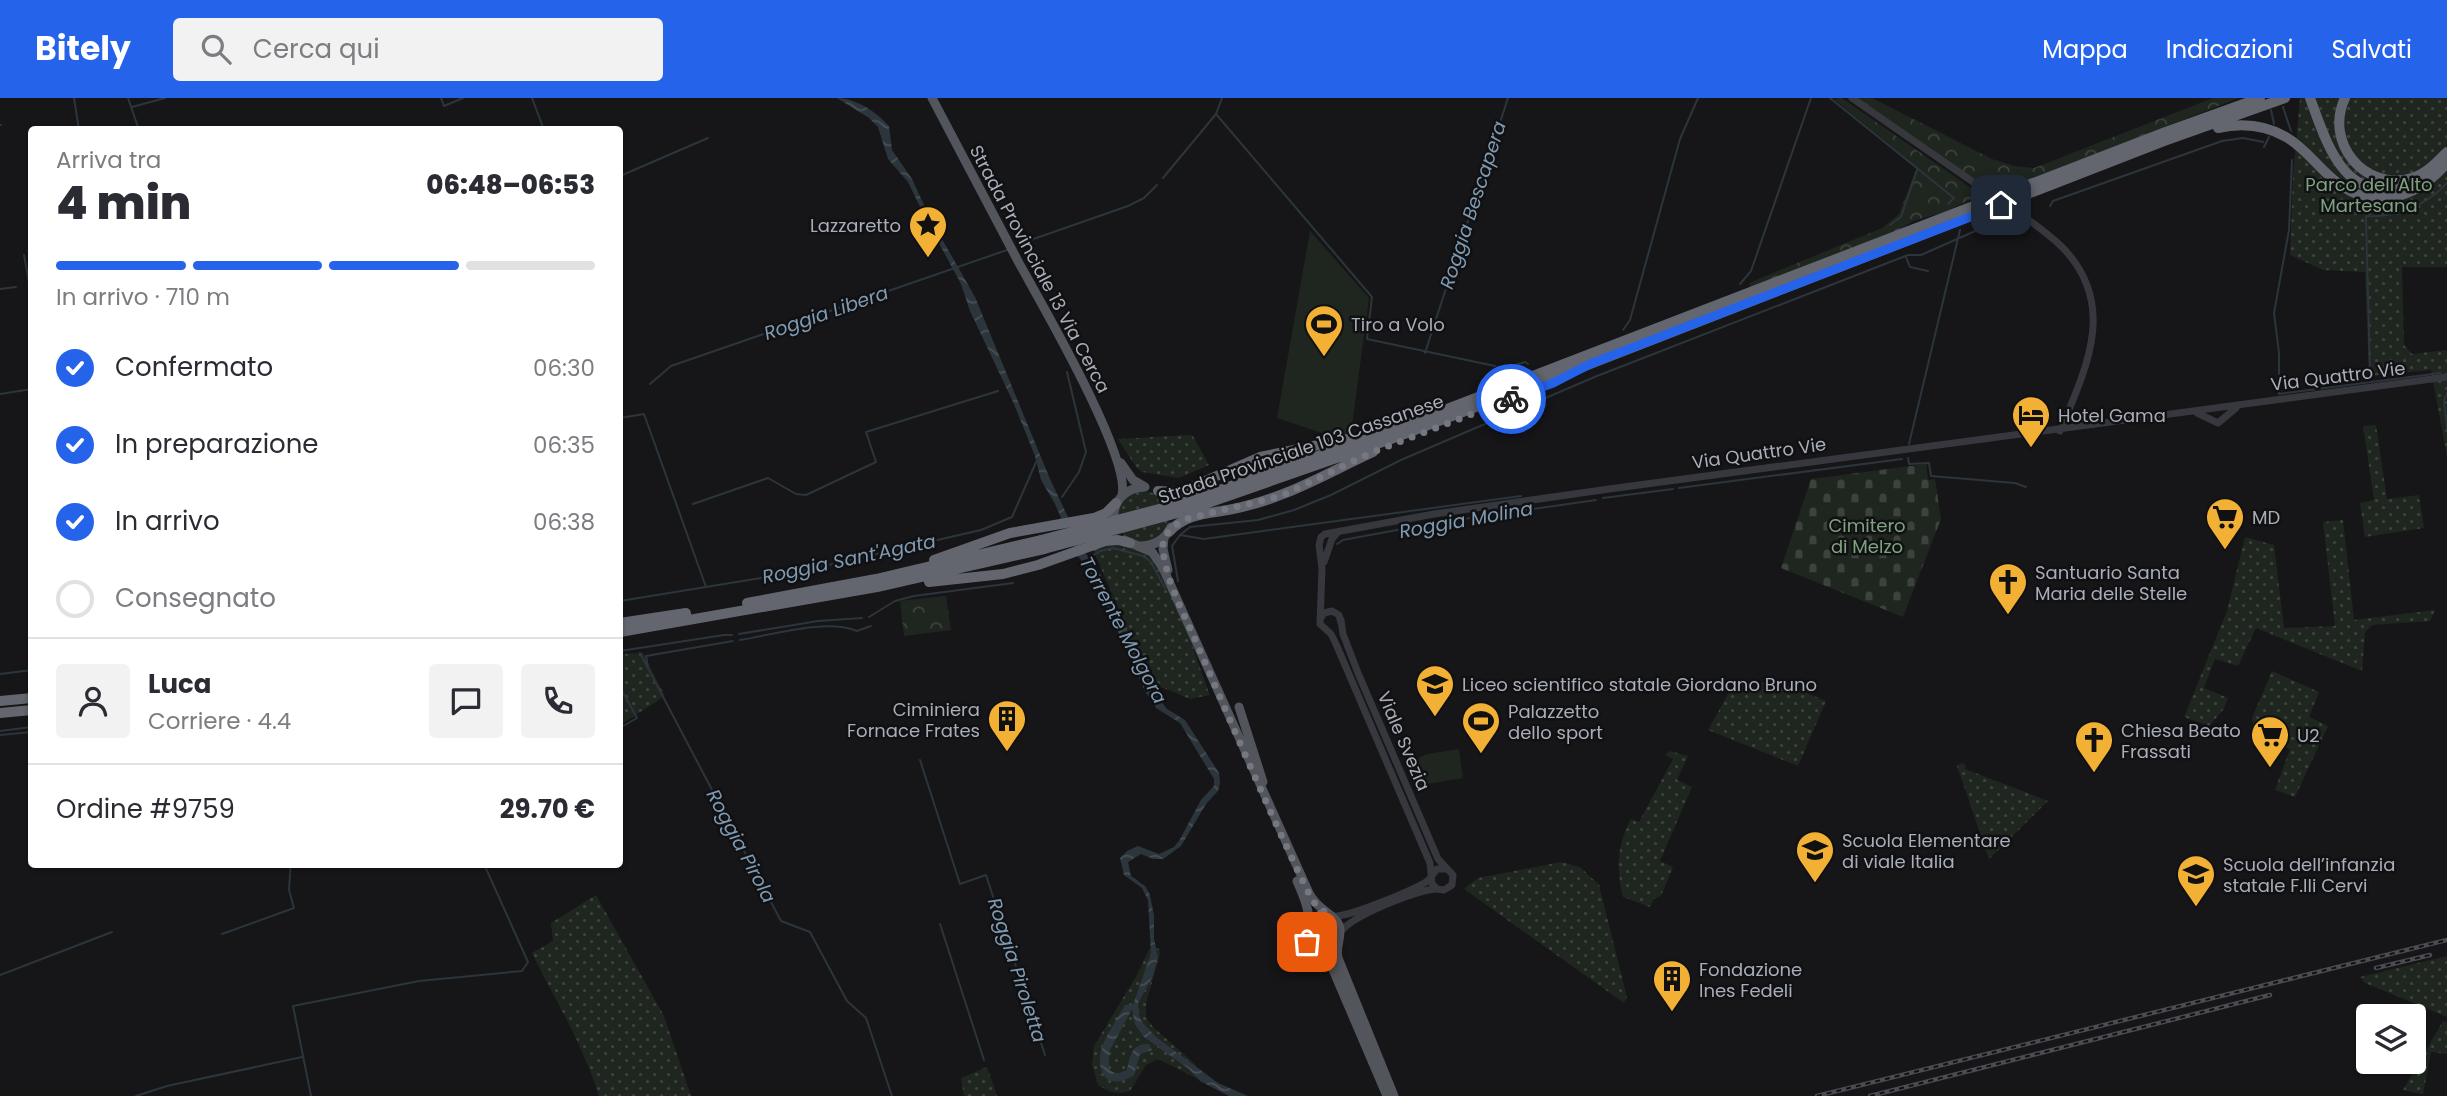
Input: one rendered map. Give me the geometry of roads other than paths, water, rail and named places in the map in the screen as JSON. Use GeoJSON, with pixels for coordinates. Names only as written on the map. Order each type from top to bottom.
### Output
{"type":"FeatureCollection","features":[{"type":"Feature","properties":{"kind":"highway"},"geometry":{"type":"LineString","coordinates":[[2164,137],[2175,124],[2246,98]]}},
{"type":"Feature","properties":{"kind":"highway","name":"Strada Provinciale 103 Cassanese"},"geometry":{"type":"LineString","coordinates":[[623,631],[877,587],[1184,507],[1391,439],[1590,364],[2260,98]]}},
{"type":"Feature","properties":{"kind":"highway","name":"Strada Provinciale 103 Cassanese"},"geometry":{"type":"LineString","coordinates":[[1184,507],[2164,137],[2285,98]]}},
{"type":"Feature","properties":{"kind":"highway"},"geometry":{"type":"LineString","coordinates":[[2310,98],[2336,161],[2347,174],[2364,184],[2386,190],[2411,186],[2433,173],[2447,158]]}},
{"type":"Feature","properties":{"kind":"highway"},"geometry":{"type":"LineString","coordinates":[[2345,98],[2338,121],[2342,144],[2357,166],[2372,175],[2389,180],[2412,178],[2434,165],[2447,152]]}},
{"type":"Feature","properties":{"kind":"highway"},"geometry":{"type":"LineString","coordinates":[[2164,137],[2229,126],[2261,127],[2296,144],[2341,186],[2372,198],[2392,198],[2411,193],[2431,181],[2447,163]]}},
{"type":"Feature","properties":{"kind":"highway"},"geometry":{"type":"LineString","coordinates":[[1166,535],[1181,521],[1281,496],[1373,452],[1553,383],[1590,364]]}},
{"type":"Feature","properties":{"kind":"highway"},"geometry":{"type":"LineString","coordinates":[[1158,491],[1180,492],[1260,457],[1370,433],[1491,392]]}},
{"type":"Feature","properties":{"kind":"highway"},"geometry":{"type":"LineString","coordinates":[[786,596],[801,589],[907,568],[1010,533],[1104,515],[1119,499]]}},
{"type":"Feature","properties":{"kind":"highway"},"geometry":{"type":"LineString","coordinates":[[796,602],[845,597],[931,581],[993,576],[1038,565],[1109,541],[1135,545]]}},
{"type":"Feature","properties":{"kind":"highway","name":"Strada Provinciale 103 Cassanese"},"geometry":{"type":"LineString","coordinates":[[623,623],[786,596],[1043,544]]}},
{"type":"Feature","properties":{"kind":"highway"},"geometry":{"type":"LineString","coordinates":[[0,699],[28,696]]}},
{"type":"Feature","properties":{"kind":"highway"},"geometry":{"type":"LineString","coordinates":[[0,711],[28,708]]}},
{"type":"Feature","properties":{"kind":"main road","name":"Strada Provinciale 13 Via Cerca"},"geometry":{"type":"LineString","coordinates":[[932,98],[1074,365],[1116,456],[1131,478],[1158,491],[1171,506],[1173,519],[1163,549],[1171,582]]}},
{"type":"Feature","properties":{"kind":"main road","name":"Strada Provinciale 13 Via Cerca"},"geometry":{"type":"LineString","coordinates":[[1116,456],[1123,483],[1114,523],[1120,535],[1155,555],[1171,582],[1265,800],[1312,900],[1338,923],[1338,958],[1394,1096]]}},
{"type":"Feature","properties":{"kind":"main road"},"geometry":{"type":"LineString","coordinates":[[1119,499],[1134,488],[1145,486]]}},
{"type":"Feature","properties":{"kind":"main road"},"geometry":{"type":"LineString","coordinates":[[1135,545],[1153,545],[1166,535]]}},
{"type":"Feature","properties":{"kind":"main road"},"geometry":{"type":"LineString","coordinates":[[1239,707],[1264,783],[1265,800]]}},
{"type":"Feature","properties":{"kind":"main road","name":"Strada Provinciale 13 Via Cerca"},"geometry":{"type":"LineString","coordinates":[[1265,800],[1303,897],[1307,920],[1304,936],[1328,957],[1387,1096]]}},
{"type":"Feature","properties":{"kind":"main road"},"geometry":{"type":"LineString","coordinates":[[1307,920],[1315,914],[1330,915]]}},
{"type":"Feature","properties":{"kind":"main road"},"geometry":{"type":"LineString","coordinates":[[1316,948],[1328,948],[1339,937]]}},
{"type":"Feature","properties":{"kind":"street"},"geometry":{"type":"LineString","coordinates":[[1852,98],[2038,227],[2059,244],[2078,266],[2087,283],[2093,307],[2094,331],[2082,379],[2060,430]]}},
{"type":"Feature","properties":{"kind":"street","name":"Via Quattro Vie"},"geometry":{"type":"LineString","coordinates":[[2219,407],[2447,377]]}},
{"type":"Feature","properties":{"kind":"street","name":"Via Quattro Vie"},"geometry":{"type":"LineString","coordinates":[[2225,416],[2243,404]]}},
{"type":"Feature","properties":{"kind":"street"},"geometry":{"type":"LineString","coordinates":[[2219,407],[2225,416],[2220,423],[2211,420],[2211,411],[2219,407]]}},
{"type":"Feature","properties":{"kind":"street","name":"Via Quattro Vie"},"geometry":{"type":"LineString","coordinates":[[1321,587],[1322,569],[1332,539],[1341,530],[1582,493],[2181,412],[2211,411]]}},
{"type":"Feature","properties":{"kind":"street","name":"Via Quattro Vie"},"geometry":{"type":"LineString","coordinates":[[2181,412],[2200,414],[2211,420]]}},
{"type":"Feature","properties":{"kind":"street"},"geometry":{"type":"LineString","coordinates":[[1320,621],[1321,587]]}},
{"type":"Feature","properties":{"kind":"street","name":"Viale Svezia"},"geometry":{"type":"LineString","coordinates":[[1321,587],[1327,603],[1341,620],[1343,634],[1372,709],[1440,863],[1447,869]]}},
{"type":"Feature","properties":{"kind":"street"},"geometry":{"type":"LineString","coordinates":[[1320,621],[1326,612],[1337,612]]}},
{"type":"Feature","properties":{"kind":"street"},"geometry":{"type":"LineString","coordinates":[[1327,631],[1337,629],[1341,620]]}},
{"type":"Feature","properties":{"kind":"street","name":"Viale Svezia"},"geometry":{"type":"LineString","coordinates":[[1320,621],[1322,628],[1336,644],[1430,863],[1432,875]]}},
{"type":"Feature","properties":{"kind":"street"},"geometry":{"type":"LineString","coordinates":[[1330,915],[1349,915],[1427,881],[1438,869],[1447,869],[1453,875],[1453,884],[1446,890],[1422,891],[1359,918],[1344,927],[1339,937]]}},
{"type":"Feature","properties":{"kind":"street"},"geometry":{"type":"LineString","coordinates":[[1432,875],[1431,883],[1436,889]]}},
{"type":"Feature","properties":{"kind":"water","name":"Torrente Molgora"},"geometry":{"type":"Polygon","coordinates":[[[837,98],[851,100],[865,107],[889,126],[892,150],[912,179],[930,218],[975,297],[1050,479],[1084,551],[1099,572],[1118,608],[1155,694],[1167,709],[1185,720],[1219,773],[1218,791],[1206,804],[1181,846],[1163,859],[1153,859],[1141,854],[1128,862],[1131,876],[1145,886],[1150,895],[1158,957],[1153,976],[1138,1003],[1139,1016],[1156,1037],[1218,1083],[1248,1096],[1229,1096],[1200,1081],[1189,1069],[1144,1037],[1135,1024],[1132,1009],[1109,1052],[1109,1069],[1116,1074],[1127,1070],[1135,1048],[1143,1044],[1149,1044],[1152,1050],[1140,1054],[1134,1075],[1128,1079],[1108,1080],[1102,1071],[1100,1062],[1104,1042],[1125,1005],[1133,1005],[1151,953],[1148,900],[1142,888],[1124,875],[1120,858],[1138,846],[1159,854],[1174,847],[1201,800],[1214,786],[1214,779],[1180,723],[1156,708],[1145,691],[1100,592],[1077,555],[1055,504],[1041,480],[1035,456],[1014,404],[970,311],[961,284],[908,182],[888,159],[878,127],[869,118],[837,98]]]}},
{"type":"Feature","properties":{"kind":"waterway"},"geometry":{"type":"LineString","coordinates":[[74,98],[78,126]]}},
{"type":"Feature","properties":{"kind":"waterway","name":"Roggia Sant'Agata"},"geometry":{"type":"LineString","coordinates":[[128,98],[138,126]]}},
{"type":"Feature","properties":{"kind":"waterway","name":"Roggia Pirola"},"geometry":{"type":"LineString","coordinates":[[132,107],[165,98]]}},
{"type":"Feature","properties":{"kind":"waterway","name":"Roggia Pirola"},"geometry":{"type":"LineString","coordinates":[[441,98],[444,106],[463,98]]}},
{"type":"Feature","properties":{"kind":"waterway","name":"Roggia Pirola"},"geometry":{"type":"LineString","coordinates":[[532,98],[542,126]]}},
{"type":"Feature","properties":{"kind":"waterway"},"geometry":{"type":"LineString","coordinates":[[1163,178],[1216,114],[1222,98]]}},
{"type":"Feature","properties":{"kind":"waterway","name":"Roggia Bescapera"},"geometry":{"type":"LineString","coordinates":[[1425,353],[1508,98]]}},
{"type":"Feature","properties":{"kind":"waterway"},"geometry":{"type":"LineString","coordinates":[[1623,330],[1630,320],[1680,139],[1698,98]]}},
{"type":"Feature","properties":{"kind":"waterway"},"geometry":{"type":"LineString","coordinates":[[1740,284],[1751,271],[1811,98]]}},
{"type":"Feature","properties":{"kind":"waterway"},"geometry":{"type":"LineString","coordinates":[[1830,98],[1954,198],[1948,204]]}},
{"type":"Feature","properties":{"kind":"waterway"},"geometry":{"type":"LineString","coordinates":[[2283,107],[2291,131]]}},
{"type":"Feature","properties":{"kind":"waterway"},"geometry":{"type":"LineString","coordinates":[[2271,110],[2274,124]]}},
{"type":"Feature","properties":{"kind":"waterway"},"geometry":{"type":"LineString","coordinates":[[1216,114],[1372,297],[1367,339],[1495,366]]}},
{"type":"Feature","properties":{"kind":"waterway"},"geometry":{"type":"LineString","coordinates":[[2264,147],[2269,137]]}},
{"type":"Feature","properties":{"kind":"waterway","name":"Roggia Pirola"},"geometry":{"type":"LineString","coordinates":[[623,175],[708,138]]}},
{"type":"Feature","properties":{"kind":"waterway"},"geometry":{"type":"LineString","coordinates":[[2050,206],[2053,201],[2222,141],[2243,138],[2263,142]]}},
{"type":"Feature","properties":{"kind":"waterway"},"geometry":{"type":"LineString","coordinates":[[2292,160],[2289,230],[2274,313],[2279,353],[2279,394],[2440,373],[2442,376]]}},
{"type":"Feature","properties":{"kind":"waterway"},"geometry":{"type":"LineString","coordinates":[[1890,225],[1901,217],[1917,170]]}},
{"type":"Feature","properties":{"kind":"waterway"},"geometry":{"type":"LineString","coordinates":[[2370,372],[2366,216],[2388,215],[2420,204],[2447,183]]}},
{"type":"Feature","properties":{"kind":"waterway"},"geometry":{"type":"LineString","coordinates":[[1022,243],[1128,206],[1144,198],[1157,185]]}},
{"type":"Feature","properties":{"kind":"waterway"},"geometry":{"type":"LineString","coordinates":[[1180,535],[1190,527],[1258,520],[1294,510],[1401,460],[1597,376],[1908,255],[1921,255],[1991,224]]}},
{"type":"Feature","properties":{"kind":"waterway"},"geometry":{"type":"LineString","coordinates":[[1909,444],[1960,230]]}},
{"type":"Feature","properties":{"kind":"waterway","name":"Roggia Libera"},"geometry":{"type":"LineString","coordinates":[[650,384],[671,366],[1007,250]]}},
{"type":"Feature","properties":{"kind":"waterway"},"geometry":{"type":"LineString","coordinates":[[24,255],[28,277]]}},
{"type":"Feature","properties":{"kind":"waterway"},"geometry":{"type":"LineString","coordinates":[[1906,257],[1910,267],[1928,271]]}},
{"type":"Feature","properties":{"kind":"waterway"},"geometry":{"type":"LineString","coordinates":[[0,289],[16,287]]}},
{"type":"Feature","properties":{"kind":"waterway"},"geometry":{"type":"LineString","coordinates":[[1502,369],[1525,362],[1528,364]]}},
{"type":"Feature","properties":{"kind":"waterway"},"geometry":{"type":"LineString","coordinates":[[1062,497],[1079,472],[1086,452],[1067,372]]}},
{"type":"Feature","properties":{"kind":"waterway"},"geometry":{"type":"LineString","coordinates":[[0,394],[28,390]]}},
{"type":"Feature","properties":{"kind":"waterway"},"geometry":{"type":"LineString","coordinates":[[693,504],[768,478],[796,494],[806,495],[876,462],[866,432],[998,391]]}},
{"type":"Feature","properties":{"kind":"waterway"},"geometry":{"type":"LineString","coordinates":[[2447,393],[2444,401],[2447,428]]}},
{"type":"Feature","properties":{"kind":"waterway"},"geometry":{"type":"LineString","coordinates":[[623,418],[644,414],[706,587]]}},
{"type":"Feature","properties":{"kind":"waterway","name":"Roggia Molina"},"geometry":{"type":"LineString","coordinates":[[1908,458],[1909,464],[1929,463],[1931,476],[2015,483],[2026,487]]}},
{"type":"Feature","properties":{"kind":"waterway","name":"Roggia Molina"},"geometry":{"type":"LineString","coordinates":[[1679,488],[1902,459]]}},
{"type":"Feature","properties":{"kind":"waterway","name":"Roggia Sant'Agata"},"geometry":{"type":"LineString","coordinates":[[623,601],[798,572],[981,530],[1012,517],[1037,460]]}},
{"type":"Feature","properties":{"kind":"waterway","name":"Roggia Molina"},"geometry":{"type":"LineString","coordinates":[[1603,498],[1673,489]]}},
{"type":"Feature","properties":{"kind":"waterway"},"geometry":{"type":"LineString","coordinates":[[1178,581],[1172,546],[1180,535],[1204,539],[1521,496]]}},
{"type":"Feature","properties":{"kind":"waterway","name":"Roggia Molina"},"geometry":{"type":"LineString","coordinates":[[1337,544],[1343,540],[1435,523],[1596,500]]}},
{"type":"Feature","properties":{"kind":"waterway"},"geometry":{"type":"LineString","coordinates":[[1089,558],[1100,551],[1113,548],[1143,556],[1151,562],[1165,588]]}},
{"type":"Feature","properties":{"kind":"waterway"},"geometry":{"type":"LineString","coordinates":[[869,617],[895,601],[914,596],[1013,583]]}},
{"type":"Feature","properties":{"kind":"waterway"},"geometry":{"type":"LineString","coordinates":[[739,634],[818,621],[862,618]]}},
{"type":"Feature","properties":{"kind":"waterway"},"geometry":{"type":"LineString","coordinates":[[740,640],[816,627],[845,627],[857,631],[871,626]]}},
{"type":"Feature","properties":{"kind":"waterway"},"geometry":{"type":"LineString","coordinates":[[623,651],[732,635]]}},
{"type":"Feature","properties":{"kind":"waterway"},"geometry":{"type":"LineString","coordinates":[[648,667],[646,656],[733,641]]}},
{"type":"Feature","properties":{"kind":"waterway","name":"Roggia Pirola"},"geometry":{"type":"LineString","coordinates":[[640,653],[781,921],[810,932],[847,1001],[866,1018],[892,1096]]}},
{"type":"Feature","properties":{"kind":"waterway"},"geometry":{"type":"LineString","coordinates":[[0,674],[28,670]]}},
{"type":"Feature","properties":{"kind":"waterway"},"geometry":{"type":"LineString","coordinates":[[623,692],[637,718],[623,726]]}},
{"type":"Feature","properties":{"kind":"waterway"},"geometry":{"type":"LineString","coordinates":[[0,731],[28,728]]}},
{"type":"Feature","properties":{"kind":"waterway"},"geometry":{"type":"LineString","coordinates":[[0,735],[28,732]]}},
{"type":"Feature","properties":{"kind":"waterway","name":"Roggia Piroletta"},"geometry":{"type":"LineString","coordinates":[[920,760],[960,884],[986,875],[1045,1055]]}},
{"type":"Feature","properties":{"kind":"waterway"},"geometry":{"type":"LineString","coordinates":[[290,868],[290,872]]}},
{"type":"Feature","properties":{"kind":"waterway"},"geometry":{"type":"LineString","coordinates":[[311,1096],[293,1006],[419,981],[522,971],[528,962],[486,868]]}},
{"type":"Feature","properties":{"kind":"waterway"},"geometry":{"type":"LineString","coordinates":[[222,934],[294,908],[289,890],[290,874]]}},
{"type":"Feature","properties":{"kind":"waterway"},"geometry":{"type":"LineString","coordinates":[[940,924],[984,1060]]}},
{"type":"Feature","properties":{"kind":"waterway"},"geometry":{"type":"LineString","coordinates":[[0,975],[112,932]]}},
{"type":"Feature","properties":{"kind":"waterway"},"geometry":{"type":"LineString","coordinates":[[136,1096],[167,1086],[302,1057]]}},
{"type":"Feature","properties":{"kind":"railway"},"geometry":{"type":"LineString","coordinates":[[1817,1096],[2447,940]]}},
{"type":"Feature","properties":{"kind":"railway"},"geometry":{"type":"LineString","coordinates":[[2376,968],[2430,955]]}},
{"type":"Feature","properties":{"kind":"railway"},"geometry":{"type":"LineString","coordinates":[[1870,1096],[2270,995]]}},
{"type":"Feature","properties":{"kind":"place","name":"Lazzaretto"},"geometry":{"type":"Point","coordinates":[928,259]}},
{"type":"Feature","properties":{"kind":"place","name":"Tiro a Volo"},"geometry":{"type":"Point","coordinates":[1324,358]}},
{"type":"Feature","properties":{"kind":"place","name":"Hotel Gama"},"geometry":{"type":"Point","coordinates":[2031,449]}},
{"type":"Feature","properties":{"kind":"place","name":"MD"},"geometry":{"type":"Point","coordinates":[2225,551]}},
{"type":"Feature","properties":{"kind":"place","name":"Santuario Santa Maria delle Stelle"},"geometry":{"type":"Point","coordinates":[2008,616]}},
{"type":"Feature","properties":{"kind":"place","name":"Liceo scientifico statale Giordano Bruno"},"geometry":{"type":"Point","coordinates":[1435,718]}},
{"type":"Feature","properties":{"kind":"place","name":"Ciminiera Fornace Frates"},"geometry":{"type":"Point","coordinates":[1007,753]}},
{"type":"Feature","properties":{"kind":"place","name":"Palazzetto dello sport"},"geometry":{"type":"Point","coordinates":[1481,755]}},
{"type":"Feature","properties":{"kind":"place","name":"U2"},"geometry":{"type":"Point","coordinates":[2270,769]}},
{"type":"Feature","properties":{"kind":"place","name":"Chiesa Beato Frassati"},"geometry":{"type":"Point","coordinates":[2094,774]}},
{"type":"Feature","properties":{"kind":"place","name":"Scuola Elementare di viale Italia"},"geometry":{"type":"Point","coordinates":[1815,884]}},
{"type":"Feature","properties":{"kind":"place","name":"Scuola dell’infanzia statale F.lli Cervi"},"geometry":{"type":"Point","coordinates":[2196,908]}},
{"type":"Feature","properties":{"kind":"place","name":"Fondazione Ines Fedeli"},"geometry":{"type":"Point","coordinates":[1672,1013]}},
{"type":"Feature","properties":{"kind":"park label","name":"Parco dell’Alto Martesana"},"geometry":{"type":"Point","coordinates":[2369,194]}},
{"type":"Feature","properties":{"kind":"park label","name":"Cimitero di Melzo"},"geometry":{"type":"Point","coordinates":[1867,535]}}]}
